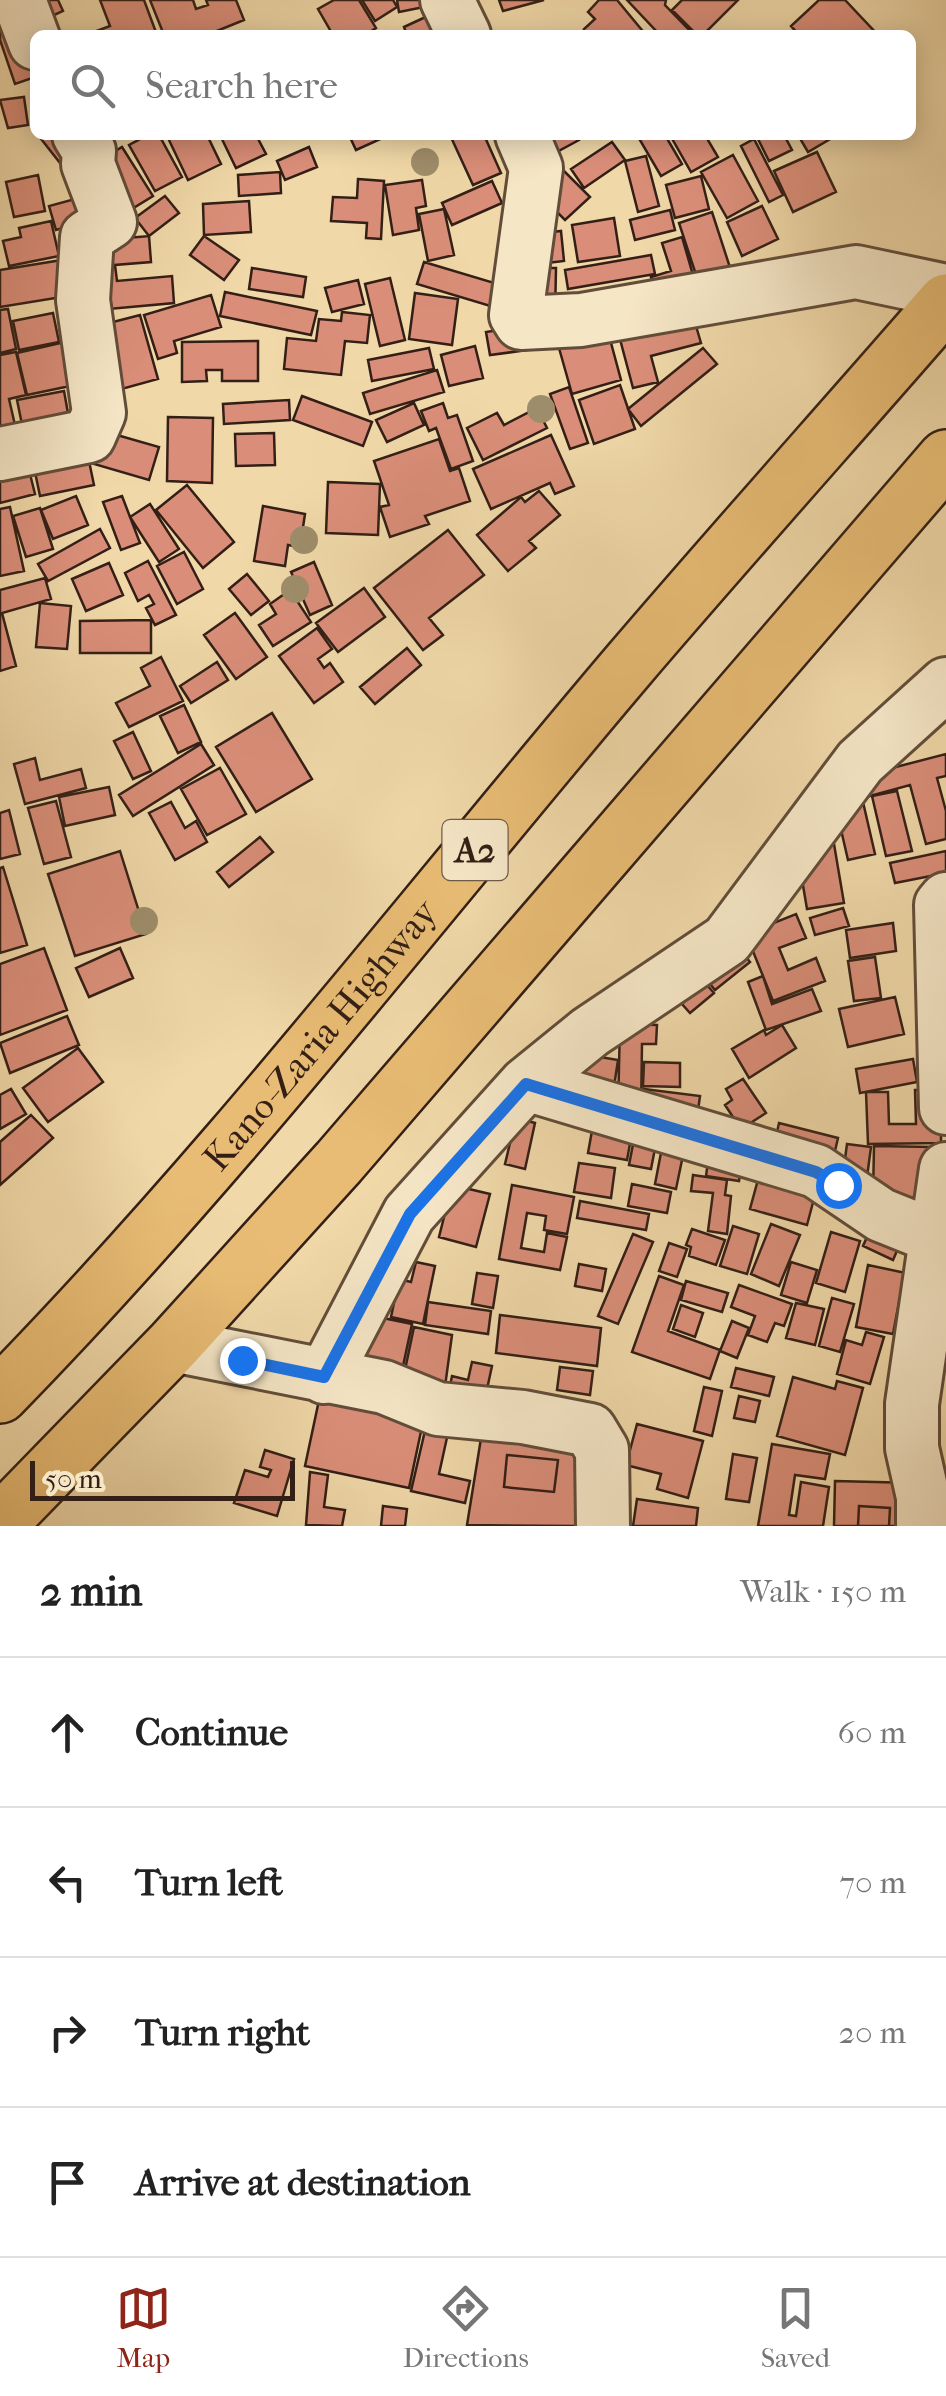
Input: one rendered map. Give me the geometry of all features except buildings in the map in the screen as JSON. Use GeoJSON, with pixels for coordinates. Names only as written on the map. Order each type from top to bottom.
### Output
{"type":"FeatureCollection","features":[{"type":"Feature","properties":{"kind":"highway","name":"Kano-Zaria Highway"},"geometry":{"type":"LineString","coordinates":[[0,1394],[111,1282],[628,666],[946,302]]}},
{"type":"Feature","properties":{"kind":"highway"},"geometry":{"type":"LineString","coordinates":[[0,1523],[173,1345],[338,1162],[946,458]]}},
{"type":"Feature","properties":{"kind":"street"},"geometry":{"type":"LineString","coordinates":[[19,0],[30,30]]}},
{"type":"Feature","properties":{"kind":"street"},"geometry":{"type":"LineString","coordinates":[[447,0],[462,30]]}},
{"type":"Feature","properties":{"kind":"street"},"geometry":{"type":"LineString","coordinates":[[0,454],[89,436],[98,413],[83,300],[87,237],[110,222],[82,140]]}},
{"type":"Feature","properties":{"kind":"street"},"geometry":{"type":"LineString","coordinates":[[524,140],[536,168],[516,315],[521,324],[581,320],[856,272],[946,291]]}},
{"type":"Feature","properties":{"kind":"street"},"geometry":{"type":"LineString","coordinates":[[324,1377],[410,1214],[526,1084],[590,1032],[727,940],[860,762],[946,684]]}},
{"type":"Feature","properties":{"kind":"street"},"geometry":{"type":"LineString","coordinates":[[946,899],[941,905],[946,1108]]}},
{"type":"Feature","properties":{"kind":"street"},"geometry":{"type":"LineString","coordinates":[[526,1084],[816,1172],[881,1215],[942,1240]]}},
{"type":"Feature","properties":{"kind":"street"},"geometry":{"type":"LineString","coordinates":[[923,1526],[922,1497],[912,1448],[912,1404],[942,1240],[946,1169]]}},
{"type":"Feature","properties":{"kind":"street"},"geometry":{"type":"LineString","coordinates":[[173,1345],[384,1387],[438,1409],[522,1416],[590,1430],[602,1450],[603,1526]]}},
{"type":"Feature","properties":{"kind":"route"},"geometry":{"type":"LineString","coordinates":[[242,1360],[324,1377],[410,1214],[526,1084],[763,1154],[816,1172],[838,1185]]}}]}
